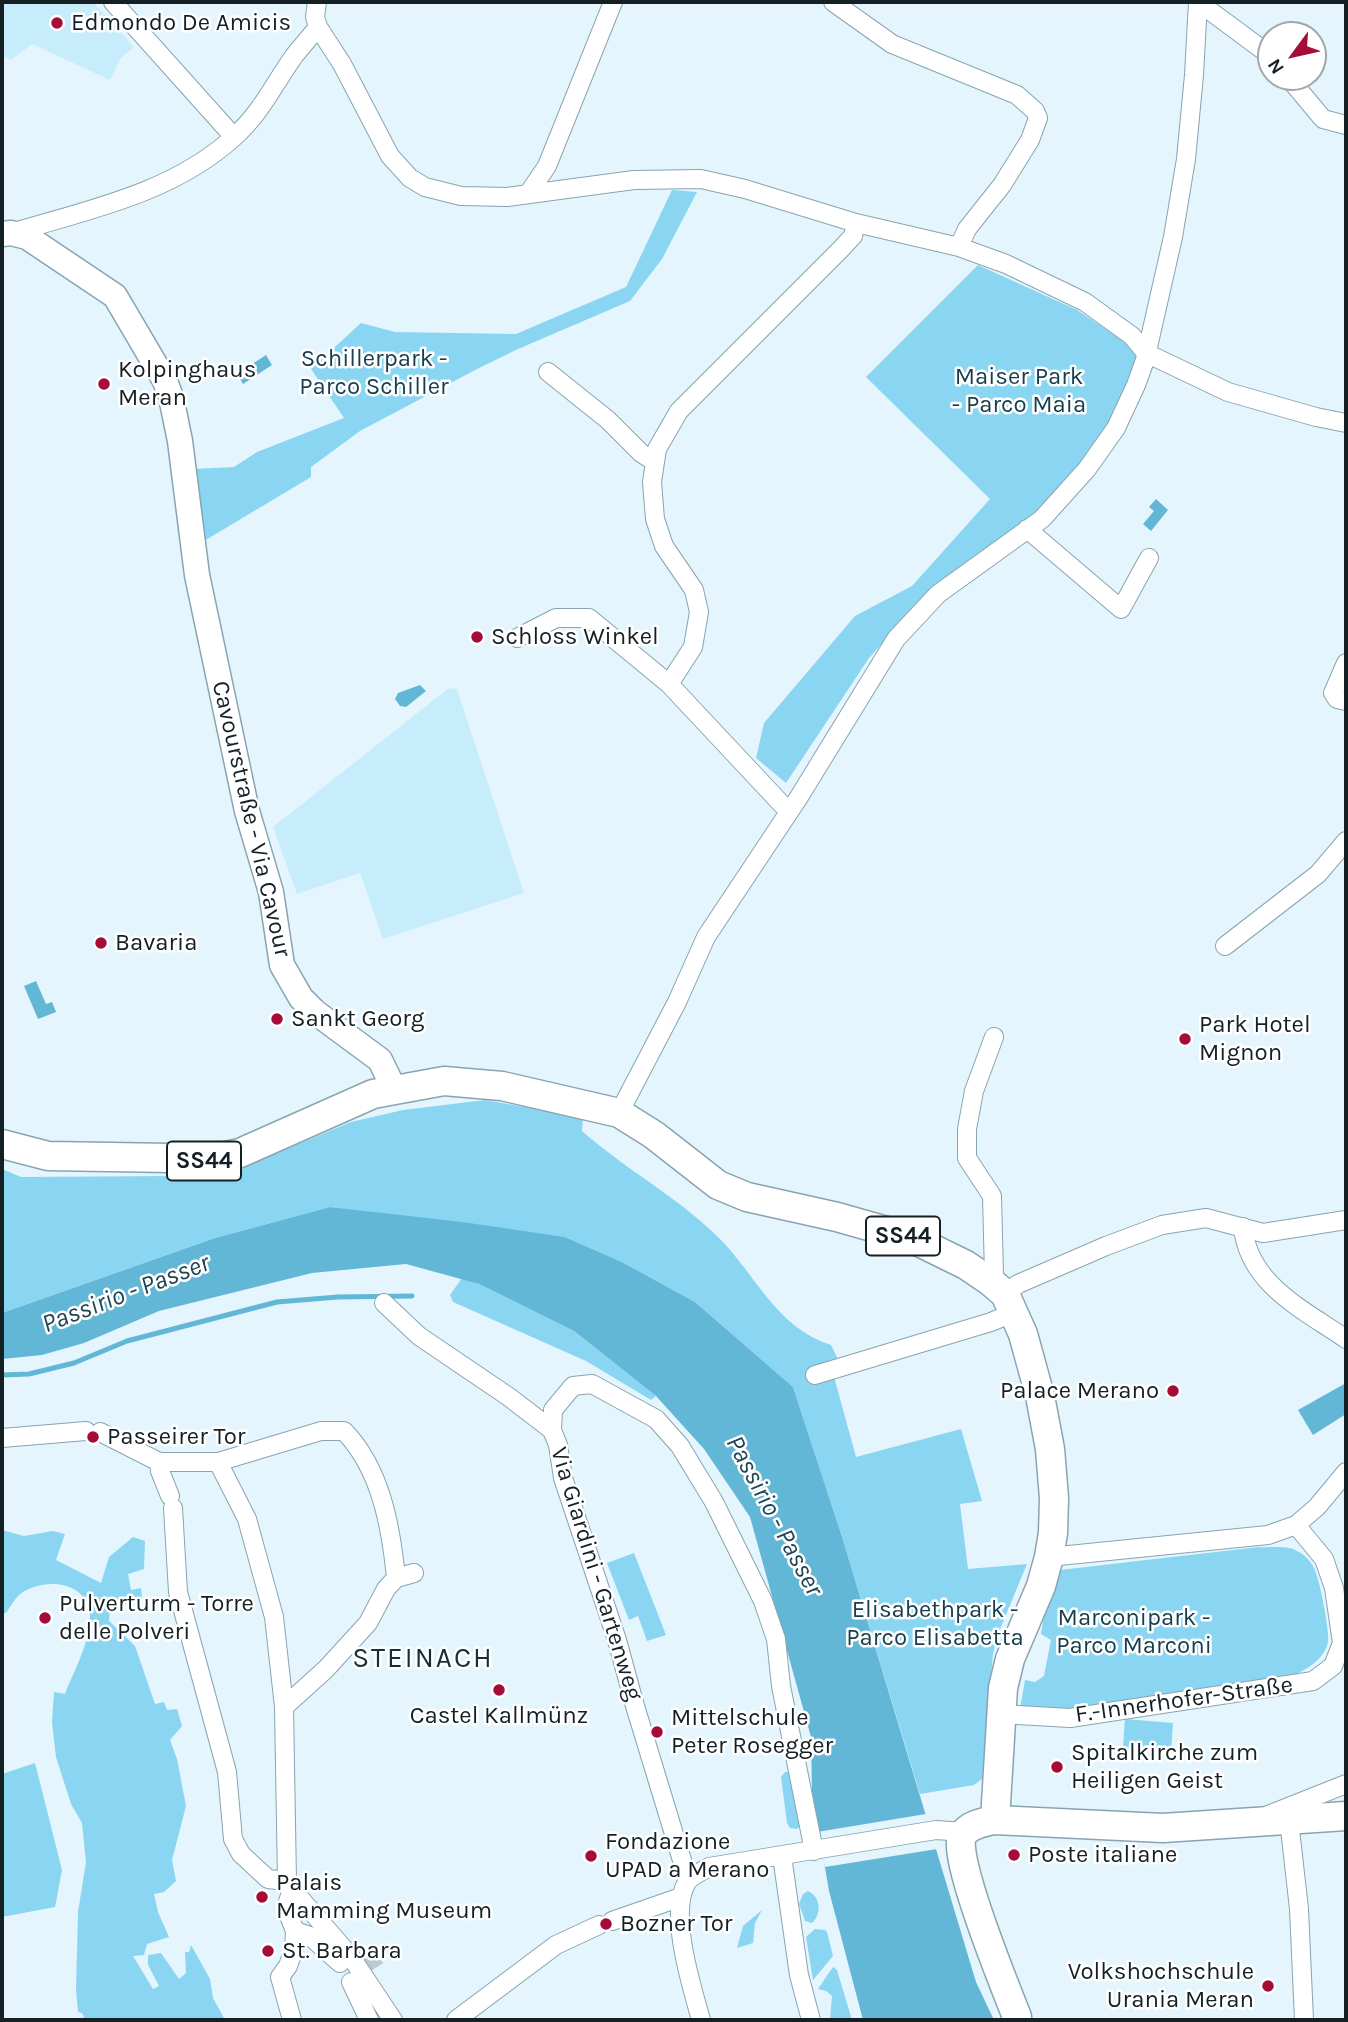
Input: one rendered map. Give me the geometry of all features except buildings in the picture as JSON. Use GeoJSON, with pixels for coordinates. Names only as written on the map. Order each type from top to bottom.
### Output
{"type":"FeatureCollection","features":[{"type":"Feature","properties":{"kind":"main road","name":"SS44"},"geometry":{"type":"LineString","coordinates":[[2,1144],[48,1156],[171,1158],[198,1162],[240,1153],[373,1094],[394,1088],[444,1081],[502,1086],[619,1113],[654,1135],[718,1185],[747,1196],[911,1238],[966,1265],[1004,1296]]}},
{"type":"Feature","properties":{"kind":"main road"},"geometry":{"type":"LineString","coordinates":[[995,1820],[1000,1714],[1010,1659],[1041,1586],[1053,1533],[1055,1497],[1050,1449],[1040,1396],[1004,1296]]}},
{"type":"Feature","properties":{"kind":"main road"},"geometry":{"type":"LineString","coordinates":[[1017,2017],[966,1875],[961,1851],[961,1838],[965,1832],[995,1820],[1163,1828],[1346,1816]]}},
{"type":"Feature","properties":{"kind":"street"},"geometry":{"type":"LineString","coordinates":[[113,2],[234,137]]}},
{"type":"Feature","properties":{"kind":"street"},"geometry":{"type":"LineString","coordinates":[[317,2],[315,17],[318,27],[342,64],[390,156],[410,178],[425,187],[461,196],[507,197],[634,180],[701,180],[745,189],[856,223],[959,247],[1006,264],[1085,302],[1132,336],[1146,353],[1228,392],[1346,423]]}},
{"type":"Feature","properties":{"kind":"street"},"geometry":{"type":"LineString","coordinates":[[528,194],[547,166],[613,2]]}},
{"type":"Feature","properties":{"kind":"street"},"geometry":{"type":"LineString","coordinates":[[833,2],[892,44],[1017,95],[1035,111],[1038,118],[1030,141],[1002,185],[967,229],[959,247]]}},
{"type":"Feature","properties":{"kind":"street"},"geometry":{"type":"LineString","coordinates":[[1198,2],[1257,46]]}},
{"type":"Feature","properties":{"kind":"street"},"geometry":{"type":"LineString","coordinates":[[619,1113],[677,1002],[706,937],[847,723],[896,639],[938,594],[1042,519],[1087,469],[1116,428],[1136,385],[1146,353],[1173,237],[1186,159],[1198,2]]}},
{"type":"Feature","properties":{"kind":"street"},"geometry":{"type":"LineString","coordinates":[[6,233],[146,192],[194,166],[234,137],[266,101],[294,57],[318,27]]}},
{"type":"Feature","properties":{"kind":"street"},"geometry":{"type":"LineString","coordinates":[[1300,91],[1323,119],[1346,125]]}},
{"type":"Feature","properties":{"kind":"street"},"geometry":{"type":"LineString","coordinates":[[669,684],[693,647],[699,612],[694,590],[664,546],[655,519],[652,482],[657,449],[679,411],[840,250],[853,236],[856,223]]}},
{"type":"Feature","properties":{"kind":"street","name":"Cavourstraße - Via Cavour"},"geometry":{"type":"LineString","coordinates":[[6,233],[27,237],[115,296],[164,381],[171,397],[180,441],[197,575],[247,811],[271,892],[282,965],[300,998],[380,1060],[394,1088]]}},
{"type":"Feature","properties":{"kind":"street"},"geometry":{"type":"LineString","coordinates":[[548,372],[608,420],[641,453],[655,462]]}},
{"type":"Feature","properties":{"kind":"street"},"geometry":{"type":"LineString","coordinates":[[1027,529],[1121,609],[1149,558]]}},
{"type":"Feature","properties":{"kind":"street"},"geometry":{"type":"LineString","coordinates":[[517,638],[556,618],[589,618],[669,684],[789,812]]}},
{"type":"Feature","properties":{"kind":"street"},"geometry":{"type":"LineString","coordinates":[[1346,663],[1333,693],[1337,699],[1346,701]]}},
{"type":"Feature","properties":{"kind":"street"},"geometry":{"type":"LineString","coordinates":[[1225,946],[1318,874],[1346,841]]}},
{"type":"Feature","properties":{"kind":"street"},"geometry":{"type":"LineString","coordinates":[[994,1037],[974,1091],[967,1129],[967,1158],[992,1196],[994,1275],[1004,1296]]}},
{"type":"Feature","properties":{"kind":"street"},"geometry":{"type":"LineString","coordinates":[[815,1375],[991,1322],[1004,1296],[1018,1284],[1161,1225],[1206,1218],[1263,1233],[1346,1220]]}},
{"type":"Feature","properties":{"kind":"street"},"geometry":{"type":"LineString","coordinates":[[1243,1227],[1245,1246],[1272,1287],[1346,1339]]}},
{"type":"Feature","properties":{"kind":"street","name":"Via Giardini - Gartenweg"},"geometry":{"type":"LineString","coordinates":[[384,1303],[419,1336],[509,1397],[552,1430],[558,1445],[563,1478],[617,1640],[685,1888],[680,1934],[701,2020]]}},
{"type":"Feature","properties":{"kind":"street"},"geometry":{"type":"LineString","coordinates":[[552,1430],[552,1410],[573,1386],[592,1384],[656,1419],[680,1446],[714,1502],[763,1601],[776,1639],[781,1686],[818,1850]]}},
{"type":"Feature","properties":{"kind":"street"},"geometry":{"type":"LineString","coordinates":[[2,1437],[93,1432],[159,1462],[218,1462],[321,1431],[344,1431],[358,1446],[369,1465],[392,1538],[391,1583],[368,1623],[326,1669],[284,1707]]}},
{"type":"Feature","properties":{"kind":"street"},"geometry":{"type":"LineString","coordinates":[[159,1462],[171,1502],[178,1592],[227,1772],[233,1839],[241,1854],[268,1879],[289,1885],[351,1956],[393,2020]]}},
{"type":"Feature","properties":{"kind":"street"},"geometry":{"type":"LineString","coordinates":[[218,1462],[247,1519],[274,1617],[284,1707],[289,1885],[286,1908],[295,1931],[291,1958],[280,1977],[292,2020]]}},
{"type":"Feature","properties":{"kind":"street"},"geometry":{"type":"LineString","coordinates":[[1049,1557],[1268,1535],[1296,1525],[1317,1507],[1346,1472]]}},
{"type":"Feature","properties":{"kind":"street","name":"F.-Innerhofer-Straße"},"geometry":{"type":"LineString","coordinates":[[1000,1714],[1070,1718],[1313,1681],[1333,1667],[1342,1643],[1334,1588],[1324,1559],[1296,1525]]}},
{"type":"Feature","properties":{"kind":"street"},"geometry":{"type":"LineString","coordinates":[[391,1583],[414,1573]]}},
{"type":"Feature","properties":{"kind":"street"},"geometry":{"type":"LineString","coordinates":[[1251,1822],[1346,1784]]}},
{"type":"Feature","properties":{"kind":"street"},"geometry":{"type":"LineString","coordinates":[[1289,1820],[1298,1909],[1304,2020]]}},
{"type":"Feature","properties":{"kind":"street"},"geometry":{"type":"LineString","coordinates":[[456,2020],[556,1945],[685,1888],[709,1867],[934,1831],[965,1832]]}},
{"type":"Feature","properties":{"kind":"street"},"geometry":{"type":"LineString","coordinates":[[782,1856],[799,1975],[811,2020]]}},
{"type":"Feature","properties":{"kind":"street"},"geometry":{"type":"LineString","coordinates":[[295,1931],[310,1937],[340,1963]]}},
{"type":"Feature","properties":{"kind":"street"},"geometry":{"type":"LineString","coordinates":[[351,1982],[369,2020]]}},
{"type":"Feature","properties":{"kind":"shaded area","name":"Edmondo De Amicis"},"geometry":{"type":"Polygon","coordinates":[[[2,2],[93,2],[134,47],[121,58],[110,80],[32,44],[11,60],[2,55],[2,2]]]}},
{"type":"Feature","properties":{"kind":"shaded area"},"geometry":{"type":"Polygon","coordinates":[[[449,688],[457,689],[524,893],[383,939],[360,873],[297,894],[273,827],[449,688]]]}},
{"type":"Feature","properties":{"kind":"green space","name":"Schillerpark - Parco Schiller"},"geometry":{"type":"Polygon","coordinates":[[[672,190],[697,192],[662,259],[630,301],[518,349],[360,431],[311,467],[311,477],[204,541],[194,469],[234,467],[257,452],[344,418],[311,369],[361,323],[395,332],[516,334],[626,287],[672,190]]]}},
{"type":"Feature","properties":{"kind":"green space","name":"Maiser Park - Parco Maia"},"geometry":{"type":"Polygon","coordinates":[[[978,265],[1077,310],[1144,355],[1113,427],[1039,515],[903,620],[869,658],[786,783],[756,758],[764,723],[855,616],[912,586],[990,499],[866,377],[978,265]]]}},
{"type":"Feature","properties":{"kind":"green space","name":"Elisabethpark - Parco Elisabetta"},"geometry":{"type":"Polygon","coordinates":[[[485,1100],[583,1117],[582,1131],[668,1195],[717,1236],[795,1326],[831,1345],[843,1369],[833,1373],[856,1457],[961,1429],[982,1501],[960,1504],[968,1569],[1027,1564],[998,1634],[993,1654],[982,1779],[974,1785],[920,1794],[843,1540],[793,1387],[695,1302],[622,1262],[565,1237],[330,1207],[215,1238],[2,1313],[2,1169],[21,1177],[173,1176],[234,1171],[351,1122],[403,1110],[485,1100]]]}},
{"type":"Feature","properties":{"kind":"green space"},"geometry":{"type":"Polygon","coordinates":[[[462,1278],[574,1331],[656,1396],[651,1400],[586,1361],[453,1302],[450,1295],[462,1278]]]}},
{"type":"Feature","properties":{"kind":"green space"},"geometry":{"type":"Polygon","coordinates":[[[2,1530],[24,1536],[53,1531],[65,1534],[56,1560],[101,1583],[109,1557],[133,1537],[145,1541],[144,1569],[128,1574],[131,1590],[141,1588],[142,1598],[110,1610],[109,1621],[135,1646],[155,1704],[164,1702],[167,1710],[177,1709],[182,1726],[170,1740],[177,1759],[186,1806],[172,1860],[176,1881],[164,1892],[154,1894],[158,1912],[169,1937],[147,1944],[144,1955],[133,1956],[153,1989],[159,1986],[148,1965],[148,1955],[161,1953],[179,1979],[186,1973],[185,1952],[189,1952],[191,1945],[210,1979],[213,1998],[225,2020],[85,2020],[82,2013],[78,2012],[78,1912],[86,1862],[82,1823],[71,1804],[56,1757],[52,1722],[54,1692],[65,1694],[84,1646],[90,1617],[83,1596],[66,1586],[55,1584],[33,1587],[23,1592],[6,1613],[2,1613],[2,1530]]]}},
{"type":"Feature","properties":{"kind":"green space","name":"Marconipark - Parco Marconi"},"geometry":{"type":"Polygon","coordinates":[[[1259,1547],[1293,1549],[1306,1557],[1315,1571],[1326,1616],[1328,1642],[1320,1658],[1310,1666],[1294,1675],[1075,1711],[1020,1709],[1025,1680],[1035,1682],[1044,1676],[1051,1640],[1041,1634],[1044,1614],[1060,1570],[1259,1547]]]}},
{"type":"Feature","properties":{"kind":"green space"},"geometry":{"type":"Polygon","coordinates":[[[634,1553],[666,1635],[647,1641],[638,1616],[629,1620],[607,1563],[634,1553]]]}},
{"type":"Feature","properties":{"kind":"green space"},"geometry":{"type":"Polygon","coordinates":[[[1125,1719],[1173,1723],[1171,1751],[1123,1747],[1125,1719]]]}},
{"type":"Feature","properties":{"kind":"green space"},"geometry":{"type":"Polygon","coordinates":[[[35,1763],[62,1870],[55,1907],[2,1917],[2,1774],[35,1763]]]}},
{"type":"Feature","properties":{"kind":"green space"},"geometry":{"type":"Polygon","coordinates":[[[785,1772],[791,1772],[802,1825],[797,1829],[790,1828],[787,1823],[781,1777],[785,1772]]]}},
{"type":"Feature","properties":{"kind":"green space"},"geometry":{"type":"Polygon","coordinates":[[[808,1891],[816,1897],[819,1906],[812,1923],[805,1921],[799,1904],[803,1894],[808,1891]]]}},
{"type":"Feature","properties":{"kind":"green space"},"geometry":{"type":"Polygon","coordinates":[[[762,1910],[755,1923],[753,1943],[737,1948],[743,1926],[762,1910]]]}},
{"type":"Feature","properties":{"kind":"green space"},"geometry":{"type":"Polygon","coordinates":[[[815,1929],[827,1932],[833,1956],[813,1980],[806,1937],[815,1929]]]}},
{"type":"Feature","properties":{"kind":"green space"},"geometry":{"type":"Polygon","coordinates":[[[833,1967],[837,1970],[852,2020],[830,2020],[832,1996],[818,1989],[833,1967]]]}},
{"type":"Feature","properties":{"kind":"water"},"geometry":{"type":"Polygon","coordinates":[[[266,355],[272,365],[243,384],[237,374],[266,355]]]}},
{"type":"Feature","properties":{"kind":"water"},"geometry":{"type":"Polygon","coordinates":[[[1156,499],[1168,510],[1151,531],[1143,524],[1154,511],[1149,507],[1156,499]]]}},
{"type":"Feature","properties":{"kind":"water"},"geometry":{"type":"Polygon","coordinates":[[[420,685],[426,691],[406,707],[400,706],[395,699],[398,693],[420,685]]]}},
{"type":"Feature","properties":{"kind":"water"},"geometry":{"type":"Polygon","coordinates":[[[36,981],[46,1004],[52,1002],[56,1012],[38,1019],[24,986],[36,981]]]}},
{"type":"Feature","properties":{"kind":"water","name":"Passirio - Passer"},"geometry":{"type":"Polygon","coordinates":[[[330,1207],[565,1237],[622,1262],[695,1302],[793,1387],[843,1540],[976,1982],[994,2020],[863,2020],[829,1891],[812,1792],[811,1737],[750,1517],[704,1449],[656,1396],[574,1331],[479,1284],[406,1264],[312,1273],[159,1311],[84,1343],[42,1355],[2,1359],[2,1313],[215,1238],[330,1207]]]}},
{"type":"Feature","properties":{"kind":"water"},"geometry":{"type":"Polygon","coordinates":[[[1346,1383],[1346,1414],[1313,1435],[1298,1410],[1346,1383]]]}},
{"type":"Feature","properties":{"kind":"pier"},"geometry":{"type":"Polygon","coordinates":[[[926,1814],[937,1849],[825,1867],[817,1832],[926,1814]]]}},
{"type":"Feature","properties":{"kind":"waterway"},"geometry":{"type":"LineString","coordinates":[[2,1375],[29,1374],[74,1363],[127,1341],[277,1302],[338,1297],[412,1296]]}},
{"type":"Feature","properties":{"kind":"tunnel"},"geometry":{"type":"LineString","coordinates":[[363,1965],[386,1951]]}},
{"type":"Feature","properties":{"kind":"place","name":"Edmondo De Amicis"},"geometry":{"type":"Point","coordinates":[57,23]}},
{"type":"Feature","properties":{"kind":"place","name":"Kolpinghaus Meran"},"geometry":{"type":"Point","coordinates":[104,384]}},
{"type":"Feature","properties":{"kind":"place","name":"Schloss Winkel"},"geometry":{"type":"Point","coordinates":[477,637]}},
{"type":"Feature","properties":{"kind":"place","name":"Bavaria"},"geometry":{"type":"Point","coordinates":[101,943]}},
{"type":"Feature","properties":{"kind":"place","name":"Sankt Georg"},"geometry":{"type":"Point","coordinates":[277,1019]}},
{"type":"Feature","properties":{"kind":"place","name":"Park Hotel Mignon"},"geometry":{"type":"Point","coordinates":[1185,1039]}},
{"type":"Feature","properties":{"kind":"place","name":"Palace Merano"},"geometry":{"type":"Point","coordinates":[1173,1391]}},
{"type":"Feature","properties":{"kind":"place","name":"Passeirer Tor"},"geometry":{"type":"Point","coordinates":[93,1437]}},
{"type":"Feature","properties":{"kind":"place","name":"Pulverturm - Torre delle Polveri"},"geometry":{"type":"Point","coordinates":[45,1618]}},
{"type":"Feature","properties":{"kind":"place","name":"Castel Kallmünz"},"geometry":{"type":"Point","coordinates":[499,1690]}},
{"type":"Feature","properties":{"kind":"place","name":"Mittelschule Peter Rosegger"},"geometry":{"type":"Point","coordinates":[657,1732]}},
{"type":"Feature","properties":{"kind":"place","name":"Spitalkirche zum Heiligen Geist"},"geometry":{"type":"Point","coordinates":[1057,1767]}},
{"type":"Feature","properties":{"kind":"place","name":"Poste italiane"},"geometry":{"type":"Point","coordinates":[1014,1855]}},
{"type":"Feature","properties":{"kind":"place","name":"Fondazione UPAD a Merano"},"geometry":{"type":"Point","coordinates":[591,1856]}},
{"type":"Feature","properties":{"kind":"place","name":"Palais Mamming Museum"},"geometry":{"type":"Point","coordinates":[262,1897]}},
{"type":"Feature","properties":{"kind":"place","name":"Bozner Tor"},"geometry":{"type":"Point","coordinates":[606,1924]}},
{"type":"Feature","properties":{"kind":"place","name":"St. Barbara"},"geometry":{"type":"Point","coordinates":[268,1951]}},
{"type":"Feature","properties":{"kind":"place","name":"Volkshochschule Urania Meran"},"geometry":{"type":"Point","coordinates":[1268,1986]}},
{"type":"Feature","properties":{"kind":"district","name":"STEINACH"},"geometry":{"type":"Point","coordinates":[423,1659]}}]}
